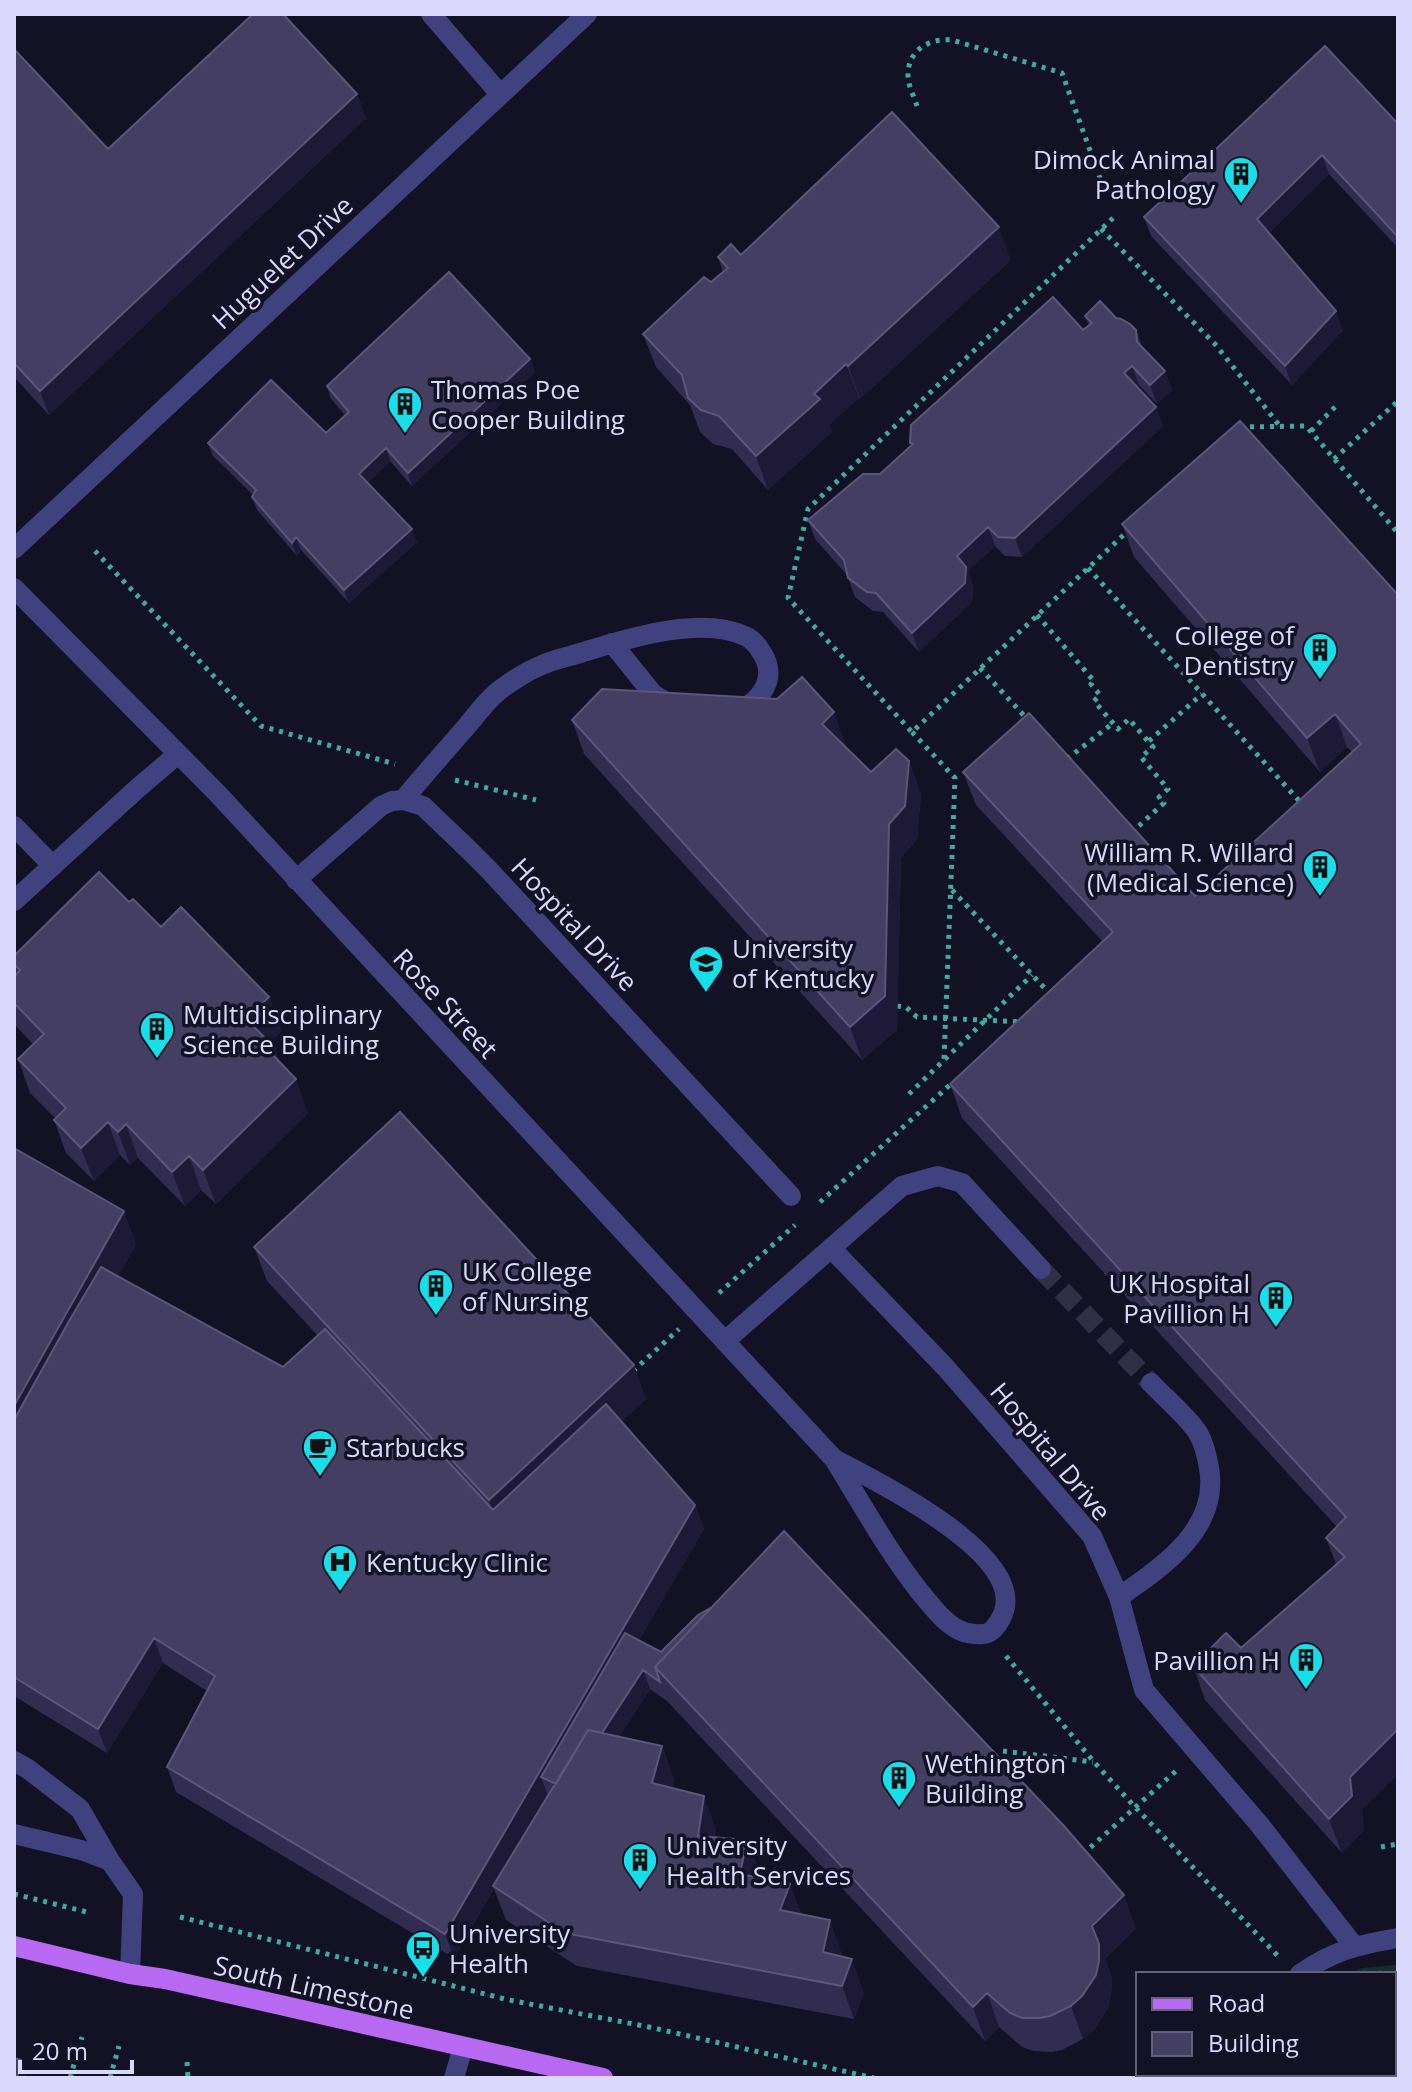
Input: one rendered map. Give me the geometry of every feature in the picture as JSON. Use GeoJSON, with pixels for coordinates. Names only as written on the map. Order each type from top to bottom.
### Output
{"type":"FeatureCollection","features":[{"type":"Feature","properties":{"kind":"main road","name":"South Limestone"},"geometry":{"type":"LineString","coordinates":[[14,1946],[603,2078]]}},
{"type":"Feature","properties":{"kind":"street"},"geometry":{"type":"LineString","coordinates":[[431,14],[500,94]]}},
{"type":"Feature","properties":{"kind":"street","name":"Huguelet Drive"},"geometry":{"type":"LineString","coordinates":[[14,549],[587,14]]}},
{"type":"Feature","properties":{"kind":"street","name":"Rose Street"},"geometry":{"type":"LineString","coordinates":[[14,588],[217,793],[834,1459]]}},
{"type":"Feature","properties":{"kind":"street"},"geometry":{"type":"LineString","coordinates":[[296,880],[381,806],[403,800],[495,693],[539,665],[612,643],[696,628],[717,629],[747,637],[765,658],[767,683],[752,705],[723,714]]}},
{"type":"Feature","properties":{"kind":"street"},"geometry":{"type":"LineString","coordinates":[[612,643],[653,694],[665,704],[693,713]]}},
{"type":"Feature","properties":{"kind":"street"},"geometry":{"type":"LineString","coordinates":[[14,901],[178,754]]}},
{"type":"Feature","properties":{"kind":"street","name":"Hospital Drive"},"geometry":{"type":"LineString","coordinates":[[403,800],[423,806],[489,870],[791,1196]]}},
{"type":"Feature","properties":{"kind":"street"},"geometry":{"type":"LineString","coordinates":[[14,826],[53,866]]}},
{"type":"Feature","properties":{"kind":"street"},"geometry":{"type":"LineString","coordinates":[[725,1341],[902,1186],[938,1176],[962,1183],[1041,1269]]}},
{"type":"Feature","properties":{"kind":"street","name":"Hospital Drive"},"geometry":{"type":"LineString","coordinates":[[831,1248],[946,1368],[1092,1536],[1119,1597],[1144,1690],[1259,1824],[1354,1946]]}},
{"type":"Feature","properties":{"kind":"street"},"geometry":{"type":"LineString","coordinates":[[1119,1597],[1176,1554],[1191,1538],[1200,1524],[1210,1490],[1207,1459],[1197,1431],[1151,1383]]}},
{"type":"Feature","properties":{"kind":"street"},"geometry":{"type":"LineString","coordinates":[[834,1459],[923,1507],[982,1555],[1000,1580],[1005,1595],[1005,1611],[988,1634],[960,1631],[943,1619],[903,1570],[834,1459]]}},
{"type":"Feature","properties":{"kind":"street"},"geometry":{"type":"LineString","coordinates":[[14,1761],[80,1809],[133,1894],[130,1974]]}},
{"type":"Feature","properties":{"kind":"street"},"geometry":{"type":"LineString","coordinates":[[14,1834],[81,1850],[110,1861]]}},
{"type":"Feature","properties":{"kind":"street"},"geometry":{"type":"LineString","coordinates":[[1303,1972],[1321,1960],[1354,1946],[1398,1938]]}},
{"type":"Feature","properties":{"kind":"street"},"geometry":{"type":"LineString","coordinates":[[454,2078],[463,2047]]}},
{"type":"Feature","properties":{"kind":"path"},"geometry":{"type":"LineString","coordinates":[[917,106],[910,88],[909,68],[915,53],[936,40],[952,40],[1062,73],[1100,178],[1120,197]]}},
{"type":"Feature","properties":{"kind":"path"},"geometry":{"type":"LineString","coordinates":[[944,1059],[955,778],[788,598],[808,509],[1113,218]]}},
{"type":"Feature","properties":{"kind":"path"},"geometry":{"type":"LineString","coordinates":[[1101,229],[1215,344],[1280,426]]}},
{"type":"Feature","properties":{"kind":"path"},"geometry":{"type":"LineString","coordinates":[[1334,459],[1398,401]]}},
{"type":"Feature","properties":{"kind":"path"},"geometry":{"type":"LineString","coordinates":[[1311,431],[1338,404]]}},
{"type":"Feature","properties":{"kind":"path"},"geometry":{"type":"LineString","coordinates":[[1240,427],[1306,426],[1398,533]]}},
{"type":"Feature","properties":{"kind":"path"},"geometry":{"type":"LineString","coordinates":[[912,732],[1134,525]]}},
{"type":"Feature","properties":{"kind":"path"},"geometry":{"type":"LineString","coordinates":[[95,551],[261,726],[425,773],[536,800]]}},
{"type":"Feature","properties":{"kind":"path"},"geometry":{"type":"LineString","coordinates":[[1088,568],[1305,807]]}},
{"type":"Feature","properties":{"kind":"path"},"geometry":{"type":"LineString","coordinates":[[1037,615],[1094,681],[1091,684],[1100,695],[1094,701],[1118,729],[1129,719],[1153,747],[1141,757],[1168,789],[1159,797],[1164,803],[1131,833]]}},
{"type":"Feature","properties":{"kind":"path"},"geometry":{"type":"LineString","coordinates":[[980,668],[1033,726]]}},
{"type":"Feature","properties":{"kind":"path"},"geometry":{"type":"LineString","coordinates":[[1149,741],[1202,694]]}},
{"type":"Feature","properties":{"kind":"path"},"geometry":{"type":"LineString","coordinates":[[1074,771],[1065,761],[1113,723]]}},
{"type":"Feature","properties":{"kind":"path"},"geometry":{"type":"LineString","coordinates":[[1121,823],[1140,844]]}},
{"type":"Feature","properties":{"kind":"path"},"geometry":{"type":"LineString","coordinates":[[952,889],[1061,1006]]}},
{"type":"Feature","properties":{"kind":"path"},"geometry":{"type":"LineString","coordinates":[[909,1094],[1033,975]]}},
{"type":"Feature","properties":{"kind":"path"},"geometry":{"type":"LineString","coordinates":[[897,1006],[906,1007],[917,1017],[1031,1023]]}},
{"type":"Feature","properties":{"kind":"path"},"geometry":{"type":"LineString","coordinates":[[988,1634],[1094,1762],[1282,1960]]}},
{"type":"Feature","properties":{"kind":"path"},"geometry":{"type":"LineString","coordinates":[[1003,1751],[1094,1762]]}},
{"type":"Feature","properties":{"kind":"path"},"geometry":{"type":"LineString","coordinates":[[1077,1860],[1181,1766]]}},
{"type":"Feature","properties":{"kind":"path"},"geometry":{"type":"LineString","coordinates":[[1381,1847],[1398,1844]]}},
{"type":"Feature","properties":{"kind":"path"},"geometry":{"type":"LineString","coordinates":[[14,1894],[87,1912]]}},
{"type":"Feature","properties":{"kind":"path"},"geometry":{"type":"LineString","coordinates":[[180,1917],[509,2000],[649,2027],[874,2078]]}},
{"type":"Feature","properties":{"kind":"path"},"geometry":{"type":"LineString","coordinates":[[70,2078],[82,2037]]}},
{"type":"Feature","properties":{"kind":"path"},"geometry":{"type":"LineString","coordinates":[[110,2078],[119,2046]]}},
{"type":"Feature","properties":{"kind":"path"},"geometry":{"type":"LineString","coordinates":[[187,2062],[188,2078]]}},
{"type":"Feature","properties":{"kind":"green space"},"geometry":{"type":"Polygon","coordinates":[[[1398,1965],[1398,2078],[1243,2078],[1396,2076],[1396,1972],[1353,1972],[1362,1968],[1398,1965]]]}},
{"type":"Feature","properties":{"kind":"building"},"geometry":{"type":"Polygon","coordinates":[[[253,14],[283,14],[357,94],[40,391],[14,363],[14,49],[108,149],[253,14]]]}},
{"type":"Feature","properties":{"kind":"building","name":"Dimock Animal Pathology"},"geometry":{"type":"Polygon","coordinates":[[[1325,46],[1398,124],[1398,237],[1322,155],[1257,219],[1336,311],[1285,366],[1144,217],[1325,46]]]}},
{"type":"Feature","properties":{"kind":"building"},"geometry":{"type":"Polygon","coordinates":[[[892,112],[999,227],[814,394],[820,399],[756,456],[719,416],[701,410],[688,398],[682,375],[643,334],[704,277],[711,282],[728,268],[718,257],[731,244],[741,255],[892,112]]]}},
{"type":"Feature","properties":{"kind":"building","name":"Thomas Poe Cooper Building"},"geometry":{"type":"Polygon","coordinates":[[[449,272],[530,359],[408,473],[386,448],[359,474],[412,529],[344,590],[296,537],[292,543],[252,497],[256,490],[208,443],[271,380],[326,433],[349,412],[327,386],[449,272]]]}},
{"type":"Feature","properties":{"kind":"building"},"geometry":{"type":"Polygon","coordinates":[[[1053,297],[1083,330],[1092,323],[1085,316],[1100,301],[1116,318],[1136,330],[1137,342],[1165,371],[1150,385],[1132,366],[1124,373],[1156,407],[1015,538],[998,537],[988,527],[957,556],[966,567],[965,583],[912,633],[876,593],[867,592],[848,578],[844,560],[808,520],[863,474],[880,474],[913,444],[910,443],[911,425],[1053,297]]]}},
{"type":"Feature","properties":{"kind":"building"},"geometry":{"type":"Polygon","coordinates":[[[1240,421],[1398,595],[1398,1729],[1350,1777],[1352,1796],[1329,1819],[1193,1666],[1226,1633],[1241,1648],[1345,1557],[1326,1538],[1346,1517],[950,1084],[1113,932],[963,772],[1029,713],[1195,896],[1361,744],[1335,714],[1307,738],[1122,524],[1240,421]]]}},
{"type":"Feature","properties":{"kind":"building"},"geometry":{"type":"Polygon","coordinates":[[[802,677],[834,712],[822,724],[871,772],[896,749],[909,761],[905,806],[889,824],[885,996],[850,1027],[572,720],[602,689],[777,699],[802,677]]]}},
{"type":"Feature","properties":{"kind":"building","name":"Multidisciplinary Science Building"},"geometry":{"type":"Polygon","coordinates":[[[99,872],[129,902],[133,899],[161,927],[181,907],[269,997],[246,1019],[275,1048],[270,1052],[296,1079],[203,1170],[189,1156],[172,1172],[126,1124],[118,1132],[108,1122],[81,1148],[54,1120],[66,1108],[18,1059],[44,1034],[14,1003],[14,977],[20,970],[14,964],[14,956],[99,872]]]}},
{"type":"Feature","properties":{"kind":"building","name":"UK College of Nursing"},"geometry":{"type":"Polygon","coordinates":[[[400,1112],[634,1365],[489,1500],[254,1247],[400,1112]]]}},
{"type":"Feature","properties":{"kind":"building"},"geometry":{"type":"Polygon","coordinates":[[[14,1148],[124,1211],[14,1406],[14,1148]]]}},
{"type":"Feature","properties":{"kind":"building","name":"Kentucky Clinic"},"geometry":{"type":"Polygon","coordinates":[[[101,1267],[283,1367],[325,1329],[493,1510],[606,1404],[695,1505],[445,1934],[167,1767],[215,1676],[154,1638],[98,1729],[14,1677],[14,1420],[101,1267]]]}},
{"type":"Feature","properties":{"kind":"building","name":"Wethington Building"},"geometry":{"type":"Polygon","coordinates":[[[784,1531],[1064,1826],[1124,1895],[1092,1926],[1099,1944],[1096,1975],[1071,2006],[1050,2016],[1022,2018],[1010,2013],[987,1993],[973,2007],[655,1667],[784,1531]]]}},
{"type":"Feature","properties":{"kind":"building"},"geometry":{"type":"Polygon","coordinates":[[[712,1607],[655,1667],[660,1682],[643,1670],[602,1733],[588,1730],[556,1784],[541,1777],[625,1633],[661,1652],[698,1615],[712,1607]]]}},
{"type":"Feature","properties":{"kind":"building","name":"University Health Services"},"geometry":{"type":"Polygon","coordinates":[[[588,1730],[662,1746],[652,1783],[704,1796],[698,1836],[747,1840],[740,1874],[790,1884],[780,1910],[830,1920],[823,1952],[852,1959],[842,1986],[565,1933],[493,1886],[588,1730]]]}},
{"type":"Feature","properties":{"kind":"building"},"geometry":{"type":"Polygon","coordinates":[[[14,2058],[21,2060],[17,2078],[14,2078],[14,2058]]]}},
{"type":"Feature","properties":{"kind":"tunnel"},"geometry":{"type":"LineString","coordinates":[[1041,1269],[1151,1383]]}},
{"type":"Feature","properties":{"kind":"place","name":"Dimock Animal Pathology"},"geometry":{"type":"Point","coordinates":[1241,205]}},
{"type":"Feature","properties":{"kind":"place","name":"Thomas Poe Cooper Building"},"geometry":{"type":"Point","coordinates":[405,435]}},
{"type":"Feature","properties":{"kind":"place","name":"College of Dentistry"},"geometry":{"type":"Point","coordinates":[1320,681]}},
{"type":"Feature","properties":{"kind":"place","name":"William R. Willard (Medical Science)"},"geometry":{"type":"Point","coordinates":[1320,898]}},
{"type":"Feature","properties":{"kind":"place","name":"University of Kentucky"},"geometry":{"type":"Point","coordinates":[706,994]}},
{"type":"Feature","properties":{"kind":"place","name":"Multidisciplinary Science Building"},"geometry":{"type":"Point","coordinates":[157,1060]}},
{"type":"Feature","properties":{"kind":"place","name":"UK College of Nursing"},"geometry":{"type":"Point","coordinates":[436,1317]}},
{"type":"Feature","properties":{"kind":"place","name":"UK Hospital Pavillion H"},"geometry":{"type":"Point","coordinates":[1276,1329]}},
{"type":"Feature","properties":{"kind":"place","name":"Starbucks"},"geometry":{"type":"Point","coordinates":[320,1478]}},
{"type":"Feature","properties":{"kind":"place","name":"Kentucky Clinic"},"geometry":{"type":"Point","coordinates":[340,1593]}},
{"type":"Feature","properties":{"kind":"place","name":"Pavillion H"},"geometry":{"type":"Point","coordinates":[1306,1691]}},
{"type":"Feature","properties":{"kind":"place","name":"Wethington Building"},"geometry":{"type":"Point","coordinates":[899,1809]}},
{"type":"Feature","properties":{"kind":"place","name":"University Health Services"},"geometry":{"type":"Point","coordinates":[640,1891]}},
{"type":"Feature","properties":{"kind":"place","name":"University Health"},"geometry":{"type":"Point","coordinates":[423,1979]}}]}
